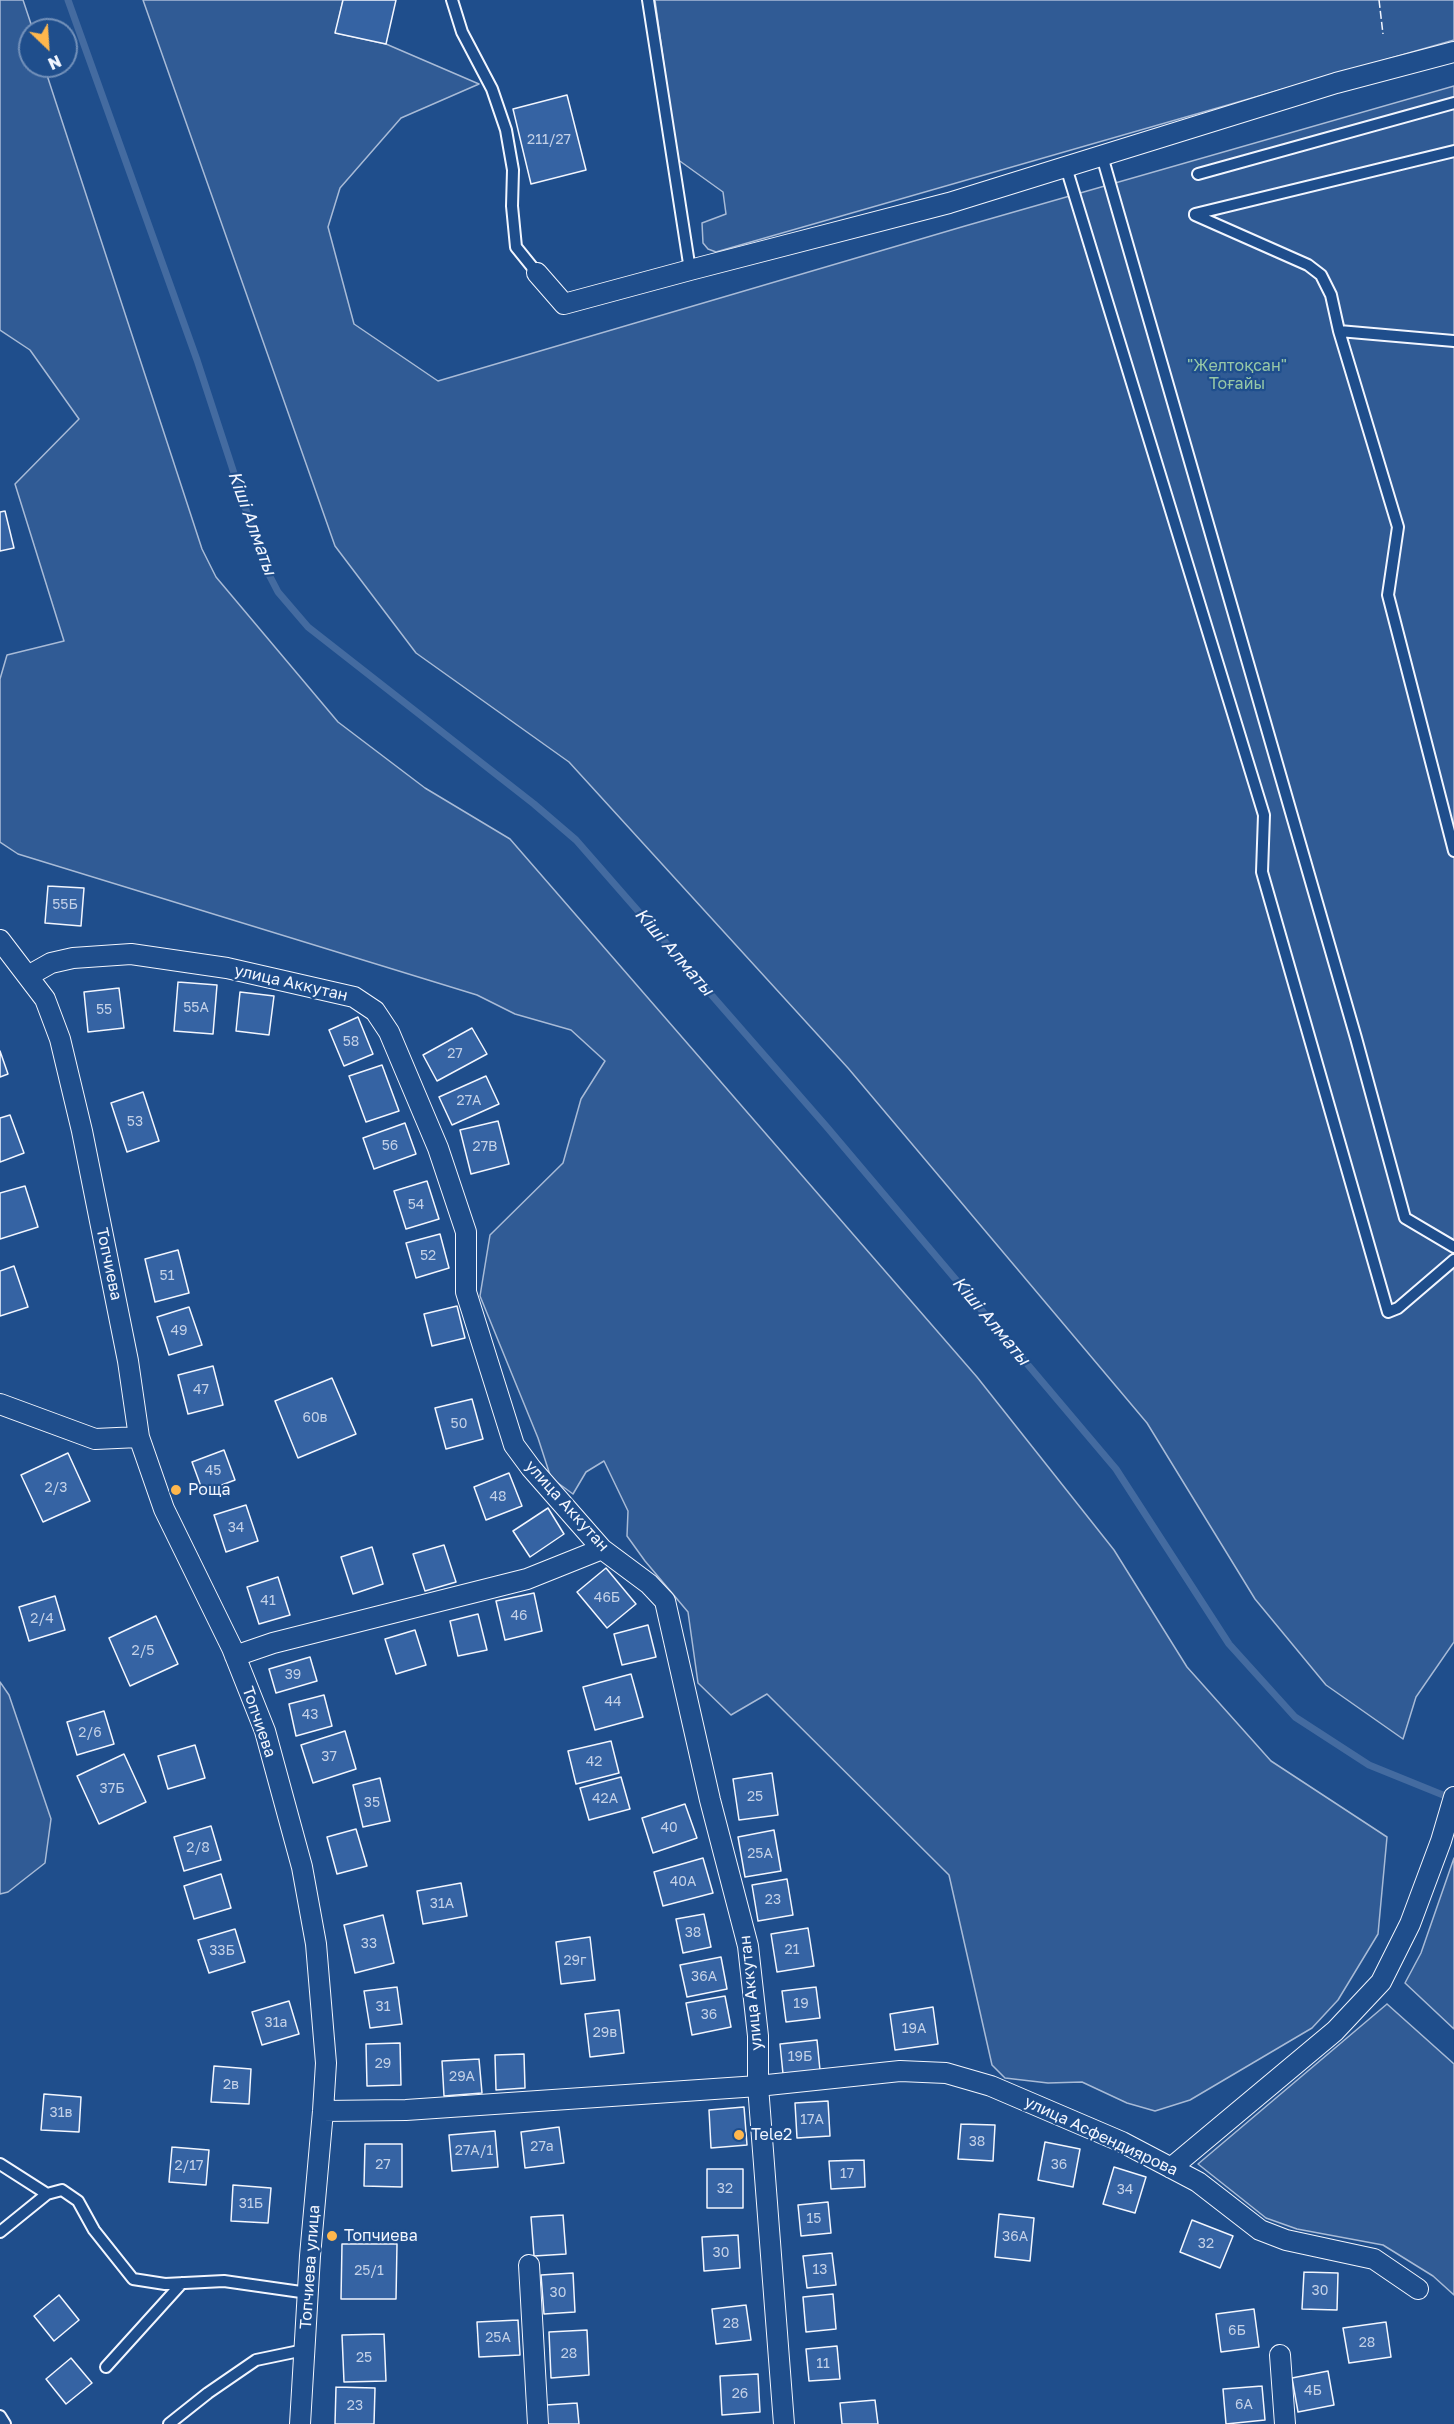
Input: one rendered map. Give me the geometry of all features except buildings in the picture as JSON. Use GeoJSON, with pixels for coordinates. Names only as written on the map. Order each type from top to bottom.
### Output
{"type":"FeatureCollection","features":[{"type":"Feature","properties":{"kind":"street"},"geometry":{"type":"LineString","coordinates":[[537,273],[564,304],[949,203],[1336,84],[1454,52]]}},
{"type":"Feature","properties":{"kind":"street","name":"Топчиева"},"geometry":{"type":"LineString","coordinates":[[0,940],[45,999],[60,1039],[128,1361],[139,1437],[164,1509],[235,1656],[265,1731],[302,1867],[316,1944],[326,2062],[323,2111]]}},
{"type":"Feature","properties":{"kind":"street","name":"улица Аккутан"},"geometry":{"type":"LineString","coordinates":[[28,976],[51,963],[74,958],[131,954],[227,968],[354,997],[375,1011],[389,1032],[438,1148],[466,1232],[466,1292],[514,1445],[531,1468],[603,1549],[649,1584],[665,1601],[710,1800],[748,1946],[758,2036],[759,2086],[784,2424]]}},
{"type":"Feature","properties":{"kind":"street"},"geometry":{"type":"LineString","coordinates":[[0,1404],[95,1439],[139,1437]]}},
{"type":"Feature","properties":{"kind":"street"},"geometry":{"type":"LineString","coordinates":[[235,1656],[273,1643],[527,1579],[603,1549]]}},
{"type":"Feature","properties":{"kind":"street"},"geometry":{"type":"LineString","coordinates":[[1171,2168],[1335,2031],[1381,1982],[1410,1924],[1441,1841],[1454,1797]]}},
{"type":"Feature","properties":{"kind":"street","name":"улица Асфендиярова"},"geometry":{"type":"LineString","coordinates":[[759,2086],[900,2071],[946,2073],[991,2086],[1122,2142],[1198,2182],[1260,2230],[1286,2240],[1374,2259],[1418,2289]]}},
{"type":"Feature","properties":{"kind":"street"},"geometry":{"type":"LineString","coordinates":[[323,2111],[406,2110],[759,2086]]}},
{"type":"Feature","properties":{"kind":"street","name":"Топчиева улица"},"geometry":{"type":"LineString","coordinates":[[300,2424],[323,2111]]}},
{"type":"Feature","properties":{"kind":"street"},"geometry":{"type":"LineString","coordinates":[[529,2265],[538,2424]]}},
{"type":"Feature","properties":{"kind":"street"},"geometry":{"type":"LineString","coordinates":[[1280,2355],[1285,2424]]}},
{"type":"Feature","properties":{"kind":"lane"},"geometry":{"type":"LineString","coordinates":[[452,0],[462,32],[492,89],[506,130],[513,170],[512,206],[516,247],[537,273]]}},
{"type":"Feature","properties":{"kind":"lane"},"geometry":{"type":"LineString","coordinates":[[648,0],[690,270]]}},
{"type":"Feature","properties":{"kind":"lane"},"geometry":{"type":"LineString","coordinates":[[1198,174],[1454,103]]}},
{"type":"Feature","properties":{"kind":"lane"},"geometry":{"type":"LineString","coordinates":[[1454,151],[1195,214],[1308,265],[1322,275],[1331,295],[1339,331],[1398,527],[1388,595],[1454,851]]}},
{"type":"Feature","properties":{"kind":"lane"},"geometry":{"type":"LineString","coordinates":[[1102,156],[1350,1016],[1405,1218],[1454,1247]]}},
{"type":"Feature","properties":{"kind":"lane"},"geometry":{"type":"LineString","coordinates":[[1066,167],[1264,815],[1262,872],[1388,1312],[1398,1308],[1454,1260]]}},
{"type":"Feature","properties":{"kind":"lane"},"geometry":{"type":"LineString","coordinates":[[1339,331],[1454,341]]}},
{"type":"Feature","properties":{"kind":"lane"},"geometry":{"type":"LineString","coordinates":[[0,2164],[47,2194]]}},
{"type":"Feature","properties":{"kind":"lane"},"geometry":{"type":"LineString","coordinates":[[0,2232],[47,2194],[62,2190],[78,2201],[94,2230],[133,2279],[165,2284],[224,2281],[308,2294]]}},
{"type":"Feature","properties":{"kind":"lane"},"geometry":{"type":"LineString","coordinates":[[106,2367],[182,2283]]}},
{"type":"Feature","properties":{"kind":"lane"},"geometry":{"type":"LineString","coordinates":[[169,2424],[208,2393],[256,2360],[304,2350]]}},
{"type":"Feature","properties":{"kind":"lane"},"geometry":{"type":"LineString","coordinates":[[0,2416],[5,2424]]}},
{"type":"Feature","properties":{"kind":"green space"},"geometry":{"type":"Polygon","coordinates":[[[0,0],[23,0],[29,18],[18,18],[18,78],[48,78],[202,549],[216,577],[338,722],[425,788],[510,839],[977,1377],[1114,1550],[1187,1667],[1271,1761],[1387,1837],[1378,1934],[1338,2000],[1312,2028],[1190,2100],[1155,2111],[1127,2103],[1082,2082],[1048,2083],[1005,2078],[992,2065],[949,1875],[767,1694],[731,1715],[698,1683],[688,1612],[627,1536],[628,1511],[604,1461],[586,1472],[573,1494],[551,1478],[538,1438],[480,1296],[490,1235],[563,1163],[581,1099],[605,1061],[571,1030],[515,1014],[477,995],[18,854],[0,842],[0,679],[7,655],[64,641],[15,484],[79,419],[30,350],[0,330],[0,0]]]}},
{"type":"Feature","properties":{"kind":"green space","name":"\"Желтоқсан\" Тоғайы"},"geometry":{"type":"Polygon","coordinates":[[[143,0],[343,0],[336,33],[386,44],[479,84],[401,118],[340,188],[328,227],[354,324],[438,381],[965,226],[1454,86],[1454,1642],[1416,1697],[1403,1739],[1326,1685],[1255,1599],[1147,1423],[848,1068],[569,762],[416,653],[335,546],[143,0]]]}},
{"type":"Feature","properties":{"kind":"green space"},"geometry":{"type":"Polygon","coordinates":[[[655,0],[1454,0],[1454,40],[716,252],[708,249],[703,243],[702,223],[726,214],[723,192],[677,159],[655,0]]]}},
{"type":"Feature","properties":{"kind":"green space"},"geometry":{"type":"Polygon","coordinates":[[[0,1682],[9,1695],[51,1819],[45,1863],[8,1892],[0,1894],[0,1682]]]}},
{"type":"Feature","properties":{"kind":"green space"},"geometry":{"type":"Polygon","coordinates":[[[1454,1858],[1454,2029],[1405,1983],[1421,1953],[1454,1858]]]}},
{"type":"Feature","properties":{"kind":"green space"},"geometry":{"type":"Polygon","coordinates":[[[1387,2004],[1454,2064],[1454,2295],[1433,2276],[1383,2245],[1297,2229],[1266,2218],[1198,2164],[1387,2004]]]}},
{"type":"Feature","properties":{"kind":"waterway","name":"Кіші Алматы"},"geometry":{"type":"LineString","coordinates":[[68,0],[197,360],[264,565],[278,592],[308,627],[534,804],[576,840],[826,1126],[1116,1469],[1229,1644],[1295,1717],[1369,1765],[1453,1799]]}},
{"type":"Feature","properties":{"kind":"fence"},"geometry":{"type":"LineString","coordinates":[[1379,0],[1383,34]]}},
{"type":"Feature","properties":{"kind":"place","name":"Роща"},"geometry":{"type":"Point","coordinates":[176,1490]}},
{"type":"Feature","properties":{"kind":"place","name":"Tele2"},"geometry":{"type":"Point","coordinates":[739,2135]}},
{"type":"Feature","properties":{"kind":"place","name":"Топчиева"},"geometry":{"type":"Point","coordinates":[332,2236]}}]}
